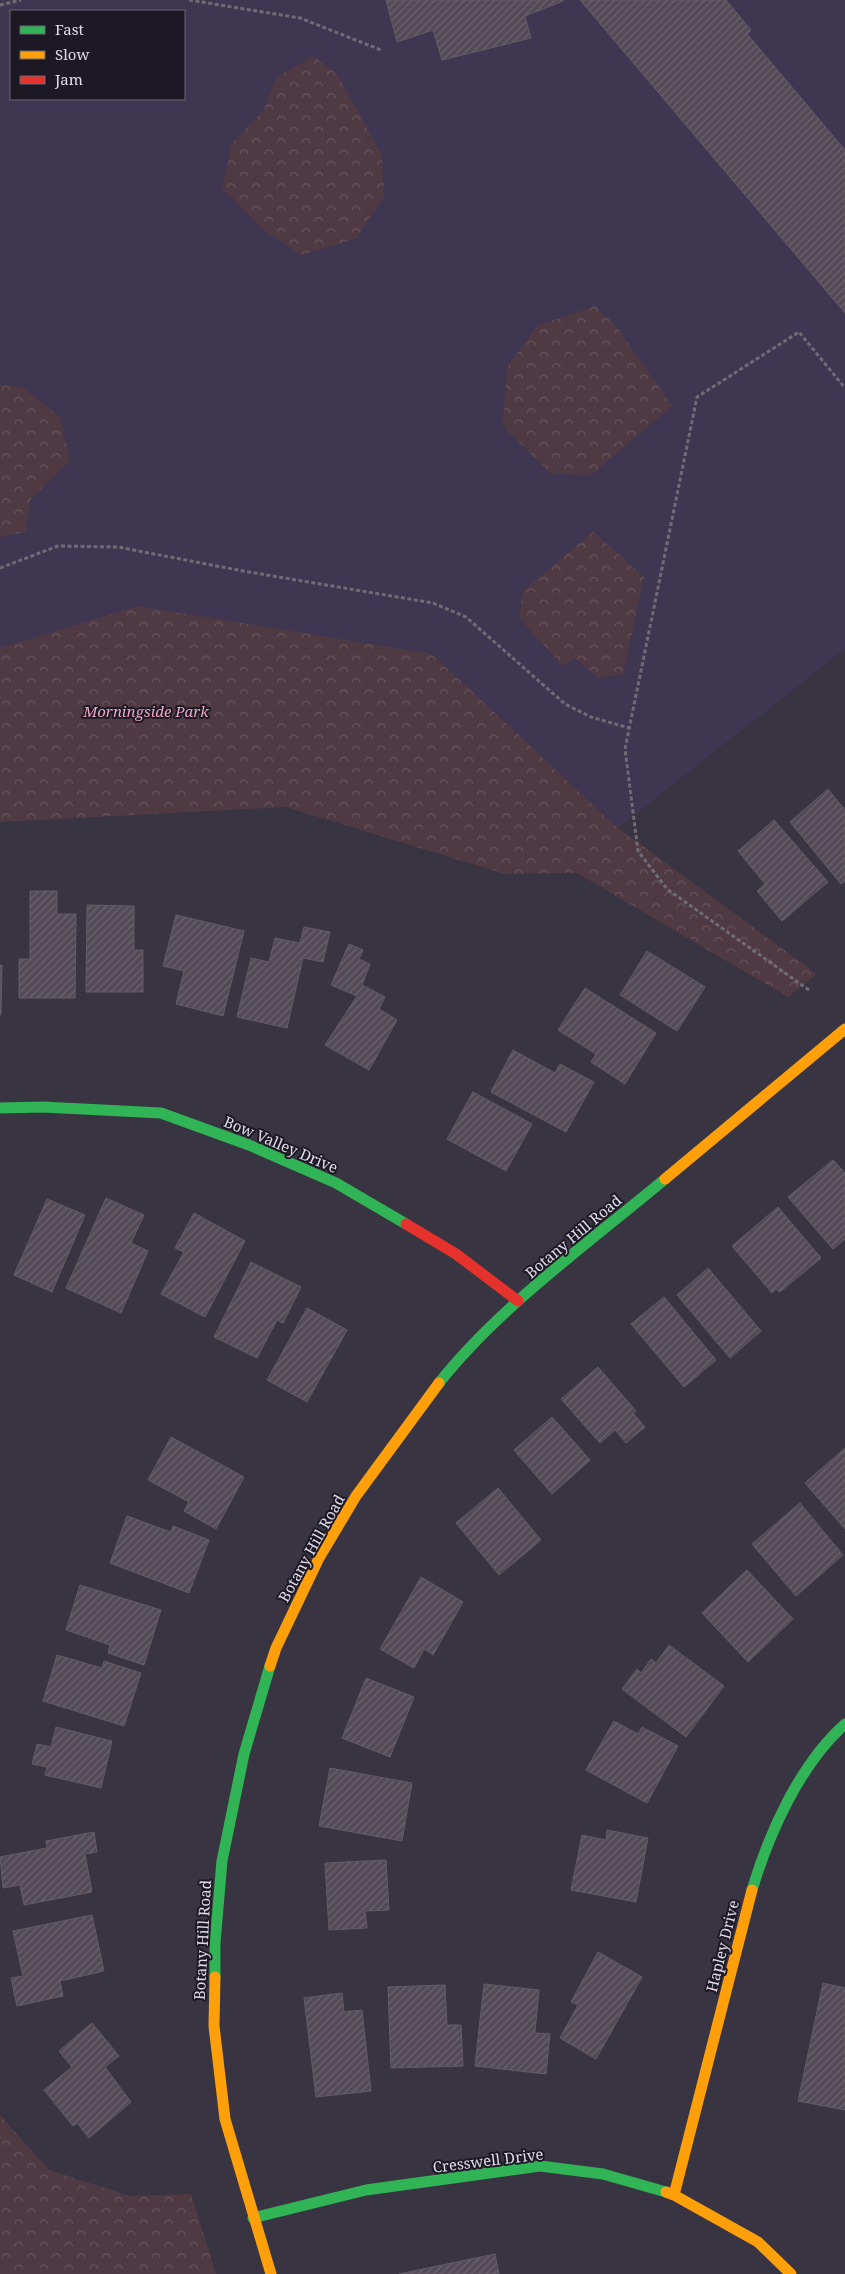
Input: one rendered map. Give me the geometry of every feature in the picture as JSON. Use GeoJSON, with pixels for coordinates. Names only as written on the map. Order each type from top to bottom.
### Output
{"type":"FeatureCollection","features":[{"type":"Feature","properties":{"kind":"street","name":"Botany Hill Road"},"geometry":{"type":"LineString","coordinates":[[271,2274],[225,2119],[214,2026],[214,1943],[222,1861],[244,1754],[276,1648],[319,1558],[356,1496],[441,1381],[464,1354],[518,1301],[845,1030]]}},
{"type":"Feature","properties":{"kind":"street","name":"Bow Valley Drive"},"geometry":{"type":"LineString","coordinates":[[0,1108],[43,1107],[161,1113],[249,1145],[336,1183],[456,1254],[518,1301]]}},
{"type":"Feature","properties":{"kind":"street","name":"Hapley Drive"},"geometry":{"type":"LineString","coordinates":[[674,2195],[720,2017],[744,1912],[766,1849],[772,1833],[801,1777],[836,1732],[845,1724]]}},
{"type":"Feature","properties":{"kind":"street","name":"Cresswell Drive"},"geometry":{"type":"LineString","coordinates":[[253,2218],[366,2190],[540,2166],[602,2174],[674,2195],[758,2242],[791,2274]]}},
{"type":"Feature","properties":{"kind":"path"},"geometry":{"type":"LineString","coordinates":[[0,6],[21,0]]}},
{"type":"Feature","properties":{"kind":"path"},"geometry":{"type":"LineString","coordinates":[[189,0],[300,18],[381,50]]}},
{"type":"Feature","properties":{"kind":"path"},"geometry":{"type":"LineString","coordinates":[[809,990],[667,888],[638,851],[625,749],[697,397],[799,332],[845,388]]}},
{"type":"Feature","properties":{"kind":"path"},"geometry":{"type":"LineString","coordinates":[[0,568],[58,546],[118,547],[243,571],[432,603],[466,617],[565,704],[591,717],[629,728]]}},
{"type":"Feature","properties":{"kind":"shaded area"},"geometry":{"type":"Polygon","coordinates":[[[0,0],[845,0],[845,649],[618,828],[432,654],[0,648],[0,0]]]}},
{"type":"Feature","properties":{"kind":"green space"},"geometry":{"type":"Polygon","coordinates":[[[313,56],[337,74],[382,155],[384,196],[356,239],[301,255],[265,231],[222,188],[232,143],[264,110],[276,78],[313,56]]]}},
{"type":"Feature","properties":{"kind":"green space"},"geometry":{"type":"Polygon","coordinates":[[[595,306],[617,327],[672,406],[590,476],[550,473],[503,426],[507,367],[537,326],[595,306]]]}},
{"type":"Feature","properties":{"kind":"green space"},"geometry":{"type":"Polygon","coordinates":[[[0,385],[22,387],[60,417],[70,460],[30,500],[26,532],[0,537],[0,385]]]}},
{"type":"Feature","properties":{"kind":"green space"},"geometry":{"type":"Polygon","coordinates":[[[593,532],[644,577],[623,674],[598,678],[575,658],[563,666],[519,618],[523,591],[593,532]]]}},
{"type":"Feature","properties":{"kind":"green space","name":"Morningside Park"},"geometry":{"type":"Polygon","coordinates":[[[138,606],[432,654],[618,828],[817,974],[788,997],[577,873],[505,874],[286,807],[0,822],[0,648],[138,606]]]}},
{"type":"Feature","properties":{"kind":"green space"},"geometry":{"type":"Polygon","coordinates":[[[0,2115],[49,2170],[130,2196],[191,2194],[216,2274],[0,2274],[0,2115]]]}},
{"type":"Feature","properties":{"kind":"building"},"geometry":{"type":"Polygon","coordinates":[[[386,0],[563,1],[525,16],[531,38],[442,60],[433,30],[397,42],[386,0]]]}},
{"type":"Feature","properties":{"kind":"building"},"geometry":{"type":"Polygon","coordinates":[[[580,0],[726,0],[751,30],[747,34],[845,150],[845,313],[580,0]]]}},
{"type":"Feature","properties":{"kind":"building"},"geometry":{"type":"Polygon","coordinates":[[[828,789],[845,810],[845,881],[841,884],[790,822],[828,789]]]}},
{"type":"Feature","properties":{"kind":"building"},"geometry":{"type":"Polygon","coordinates":[[[774,820],[828,882],[782,921],[757,891],[765,884],[738,851],[774,820]]]}},
{"type":"Feature","properties":{"kind":"building"},"geometry":{"type":"Polygon","coordinates":[[[30,891],[57,891],[57,914],[76,914],[75,998],[19,998],[19,959],[30,959],[30,891]]]}},
{"type":"Feature","properties":{"kind":"building"},"geometry":{"type":"Polygon","coordinates":[[[87,905],[134,906],[134,950],[143,950],[143,992],[86,992],[87,905]]]}},
{"type":"Feature","properties":{"kind":"building"},"geometry":{"type":"Polygon","coordinates":[[[176,915],[244,931],[223,1016],[176,1004],[184,971],[163,966],[176,915]]]}},
{"type":"Feature","properties":{"kind":"building"},"geometry":{"type":"Polygon","coordinates":[[[304,927],[330,932],[323,962],[303,958],[287,1028],[237,1017],[251,958],[269,962],[275,938],[300,943],[304,927]]]}},
{"type":"Feature","properties":{"kind":"building"},"geometry":{"type":"Polygon","coordinates":[[[349,944],[363,950],[359,959],[370,964],[362,985],[385,997],[379,1009],[397,1020],[369,1070],[325,1045],[357,996],[331,985],[349,944]]]}},
{"type":"Feature","properties":{"kind":"building"},"geometry":{"type":"Polygon","coordinates":[[[647,951],[705,987],[677,1031],[620,995],[647,951]]]}},
{"type":"Feature","properties":{"kind":"building"},"geometry":{"type":"Polygon","coordinates":[[[0,965],[2,965],[1,1015],[0,1015],[0,965]]]}},
{"type":"Feature","properties":{"kind":"building"},"geometry":{"type":"Polygon","coordinates":[[[585,988],[656,1033],[625,1084],[591,1062],[596,1054],[558,1030],[585,988]]]}},
{"type":"Feature","properties":{"kind":"building"},"geometry":{"type":"Polygon","coordinates":[[[513,1050],[555,1073],[560,1064],[594,1082],[566,1132],[491,1092],[513,1050]]]}},
{"type":"Feature","properties":{"kind":"building"},"geometry":{"type":"Polygon","coordinates":[[[473,1092],[532,1124],[506,1171],[447,1139],[473,1092]]]}},
{"type":"Feature","properties":{"kind":"building"},"geometry":{"type":"Polygon","coordinates":[[[833,1160],[845,1173],[845,1239],[833,1249],[788,1197],[833,1160]]]}},
{"type":"Feature","properties":{"kind":"building"},"geometry":{"type":"Polygon","coordinates":[[[106,1198],[144,1215],[131,1243],[148,1251],[121,1313],[66,1288],[106,1198]]]}},
{"type":"Feature","properties":{"kind":"building"},"geometry":{"type":"Polygon","coordinates":[[[47,1199],[85,1215],[52,1292],[14,1275],[47,1199]]]}},
{"type":"Feature","properties":{"kind":"building"},"geometry":{"type":"Polygon","coordinates":[[[778,1207],[821,1258],[780,1292],[776,1289],[772,1293],[732,1246],[778,1207]]]}},
{"type":"Feature","properties":{"kind":"building"},"geometry":{"type":"Polygon","coordinates":[[[194,1213],[245,1241],[205,1317],[161,1294],[184,1252],[175,1248],[194,1213]]]}},
{"type":"Feature","properties":{"kind":"building"},"geometry":{"type":"Polygon","coordinates":[[[251,1262],[301,1287],[283,1323],[277,1320],[257,1358],[214,1337],[251,1262]]]}},
{"type":"Feature","properties":{"kind":"building"},"geometry":{"type":"Polygon","coordinates":[[[708,1268],[761,1331],[730,1358],[677,1295],[708,1268]]]}},
{"type":"Feature","properties":{"kind":"building"},"geometry":{"type":"Polygon","coordinates":[[[664,1297],[716,1360],[684,1387],[631,1324],[664,1297]]]}},
{"type":"Feature","properties":{"kind":"building"},"geometry":{"type":"Polygon","coordinates":[[[307,1308],[347,1330],[307,1402],[267,1380],[307,1308]]]}},
{"type":"Feature","properties":{"kind":"building"},"geometry":{"type":"Polygon","coordinates":[[[598,1367],[636,1411],[633,1413],[645,1427],[626,1443],[615,1430],[600,1443],[561,1399],[598,1367]]]}},
{"type":"Feature","properties":{"kind":"building"},"geometry":{"type":"Polygon","coordinates":[[[552,1417],[590,1460],[552,1494],[514,1450],[552,1417]]]}},
{"type":"Feature","properties":{"kind":"building"},"geometry":{"type":"Polygon","coordinates":[[[171,1437],[244,1477],[216,1529],[184,1511],[189,1502],[148,1480],[171,1437]]]}},
{"type":"Feature","properties":{"kind":"building"},"geometry":{"type":"Polygon","coordinates":[[[845,1448],[845,1529],[805,1483],[845,1448]]]}},
{"type":"Feature","properties":{"kind":"building"},"geometry":{"type":"Polygon","coordinates":[[[498,1488],[541,1540],[499,1575],[456,1523],[498,1488]]]}},
{"type":"Feature","properties":{"kind":"building"},"geometry":{"type":"Polygon","coordinates":[[[800,1503],[843,1555],[796,1596],[752,1544],[800,1503]]]}},
{"type":"Feature","properties":{"kind":"building"},"geometry":{"type":"Polygon","coordinates":[[[127,1516],[171,1532],[173,1526],[209,1540],[189,1593],[110,1563],[127,1516]]]}},
{"type":"Feature","properties":{"kind":"building"},"geometry":{"type":"Polygon","coordinates":[[[747,1570],[793,1619],[748,1662],[702,1613],[747,1570]]]}},
{"type":"Feature","properties":{"kind":"building"},"geometry":{"type":"Polygon","coordinates":[[[421,1577],[463,1602],[433,1655],[424,1649],[414,1668],[380,1649],[421,1577]]]}},
{"type":"Feature","properties":{"kind":"building"},"geometry":{"type":"Polygon","coordinates":[[[80,1585],[161,1610],[144,1665],[108,1653],[110,1645],[66,1630],[80,1585]]]}},
{"type":"Feature","properties":{"kind":"building"},"geometry":{"type":"Polygon","coordinates":[[[669,1645],[724,1686],[686,1737],[622,1689],[637,1669],[641,1673],[651,1659],[656,1663],[669,1645]]]}},
{"type":"Feature","properties":{"kind":"building"},"geometry":{"type":"Polygon","coordinates":[[[57,1655],[102,1668],[104,1661],[141,1673],[124,1726],[43,1701],[57,1655]]]}},
{"type":"Feature","properties":{"kind":"building"},"geometry":{"type":"Polygon","coordinates":[[[366,1678],[414,1697],[390,1757],[342,1738],[366,1678]]]}},
{"type":"Feature","properties":{"kind":"building"},"geometry":{"type":"Polygon","coordinates":[[[614,1721],[638,1734],[642,1727],[678,1746],[647,1803],[586,1770],[614,1721]]]}},
{"type":"Feature","properties":{"kind":"building"},"geometry":{"type":"Polygon","coordinates":[[[56,1727],[112,1741],[101,1788],[45,1775],[47,1767],[32,1764],[37,1744],[51,1747],[56,1727]]]}},
{"type":"Feature","properties":{"kind":"building"},"geometry":{"type":"Polygon","coordinates":[[[330,1768],[412,1783],[402,1841],[319,1826],[330,1768]]]}},
{"type":"Feature","properties":{"kind":"building"},"geometry":{"type":"Polygon","coordinates":[[[607,1830],[648,1838],[636,1902],[571,1890],[582,1835],[606,1840],[607,1830]]]}},
{"type":"Feature","properties":{"kind":"building"},"geometry":{"type":"Polygon","coordinates":[[[94,1832],[97,1852],[85,1854],[92,1892],[24,1905],[20,1885],[3,1888],[0,1857],[47,1848],[46,1841],[94,1832]]]}},
{"type":"Feature","properties":{"kind":"building"},"geometry":{"type":"Polygon","coordinates":[[[386,1860],[389,1910],[365,1911],[367,1928],[329,1930],[325,1863],[386,1860]]]}},
{"type":"Feature","properties":{"kind":"building"},"geometry":{"type":"Polygon","coordinates":[[[92,1915],[104,1971],[60,1981],[63,1996],[17,2006],[11,1978],[23,1976],[13,1931],[92,1915]]]}},
{"type":"Feature","properties":{"kind":"building"},"geometry":{"type":"Polygon","coordinates":[[[598,1952],[642,1977],[596,2059],[560,2038],[578,2005],[571,2002],[598,1952]]]}},
{"type":"Feature","properties":{"kind":"building"},"geometry":{"type":"Polygon","coordinates":[[[823,1983],[845,1988],[845,2110],[798,2101],[823,1983]]]}},
{"type":"Feature","properties":{"kind":"building"},"geometry":{"type":"Polygon","coordinates":[[[484,1984],[539,1990],[535,2033],[550,2034],[546,2074],[475,2066],[484,1984]]]}},
{"type":"Feature","properties":{"kind":"building"},"geometry":{"type":"Polygon","coordinates":[[[445,1985],[447,2025],[461,2025],[463,2066],[391,2068],[388,1987],[445,1985]]]}},
{"type":"Feature","properties":{"kind":"building"},"geometry":{"type":"Polygon","coordinates":[[[342,1993],[344,2012],[362,2010],[371,2091],[316,2097],[304,1998],[342,1993]]]}},
{"type":"Feature","properties":{"kind":"building"},"geometry":{"type":"Polygon","coordinates":[[[92,2023],[119,2056],[105,2067],[131,2102],[89,2138],[77,2123],[73,2126],[44,2090],[72,2067],[59,2051],[92,2023]]]}},
{"type":"Feature","properties":{"kind":"building"},"geometry":{"type":"Polygon","coordinates":[[[495,2254],[499,2274],[399,2274],[495,2254]]]}},
{"type":"Feature","properties":{"kind":"traffic: fast"},"geometry":{"type":"LineString","coordinates":[[0,1108],[43,1107],[161,1113],[249,1145],[336,1183],[406,1224]]}},
{"type":"Feature","properties":{"kind":"traffic: fast"},"geometry":{"type":"LineString","coordinates":[[439,1383],[463,1355],[517,1301],[665,1179]]}},
{"type":"Feature","properties":{"kind":"traffic: fast"},"geometry":{"type":"LineString","coordinates":[[215,1977],[215,1943],[222,1861],[244,1754],[270,1666]]}},
{"type":"Feature","properties":{"kind":"traffic: fast"},"geometry":{"type":"LineString","coordinates":[[752,1890],[767,1846],[800,1779],[829,1740],[845,1724]]}},
{"type":"Feature","properties":{"kind":"traffic: fast"},"geometry":{"type":"LineString","coordinates":[[253,2218],[366,2190],[540,2166],[603,2174],[666,2192]]}},
{"type":"Feature","properties":{"kind":"traffic: slow"},"geometry":{"type":"LineString","coordinates":[[665,1179],[845,1029]]}},
{"type":"Feature","properties":{"kind":"traffic: slow"},"geometry":{"type":"LineString","coordinates":[[270,1666],[276,1648],[319,1558],[356,1496],[439,1383]]}},
{"type":"Feature","properties":{"kind":"traffic: slow"},"geometry":{"type":"LineString","coordinates":[[674,2195],[752,1890]]}},
{"type":"Feature","properties":{"kind":"traffic: slow"},"geometry":{"type":"LineString","coordinates":[[215,1977],[214,2026],[225,2119],[271,2274]]}},
{"type":"Feature","properties":{"kind":"traffic: slow"},"geometry":{"type":"LineString","coordinates":[[666,2192],[758,2242],[791,2274]]}},
{"type":"Feature","properties":{"kind":"traffic: jam"},"geometry":{"type":"LineString","coordinates":[[406,1224],[456,1254],[518,1301]]}}]}
